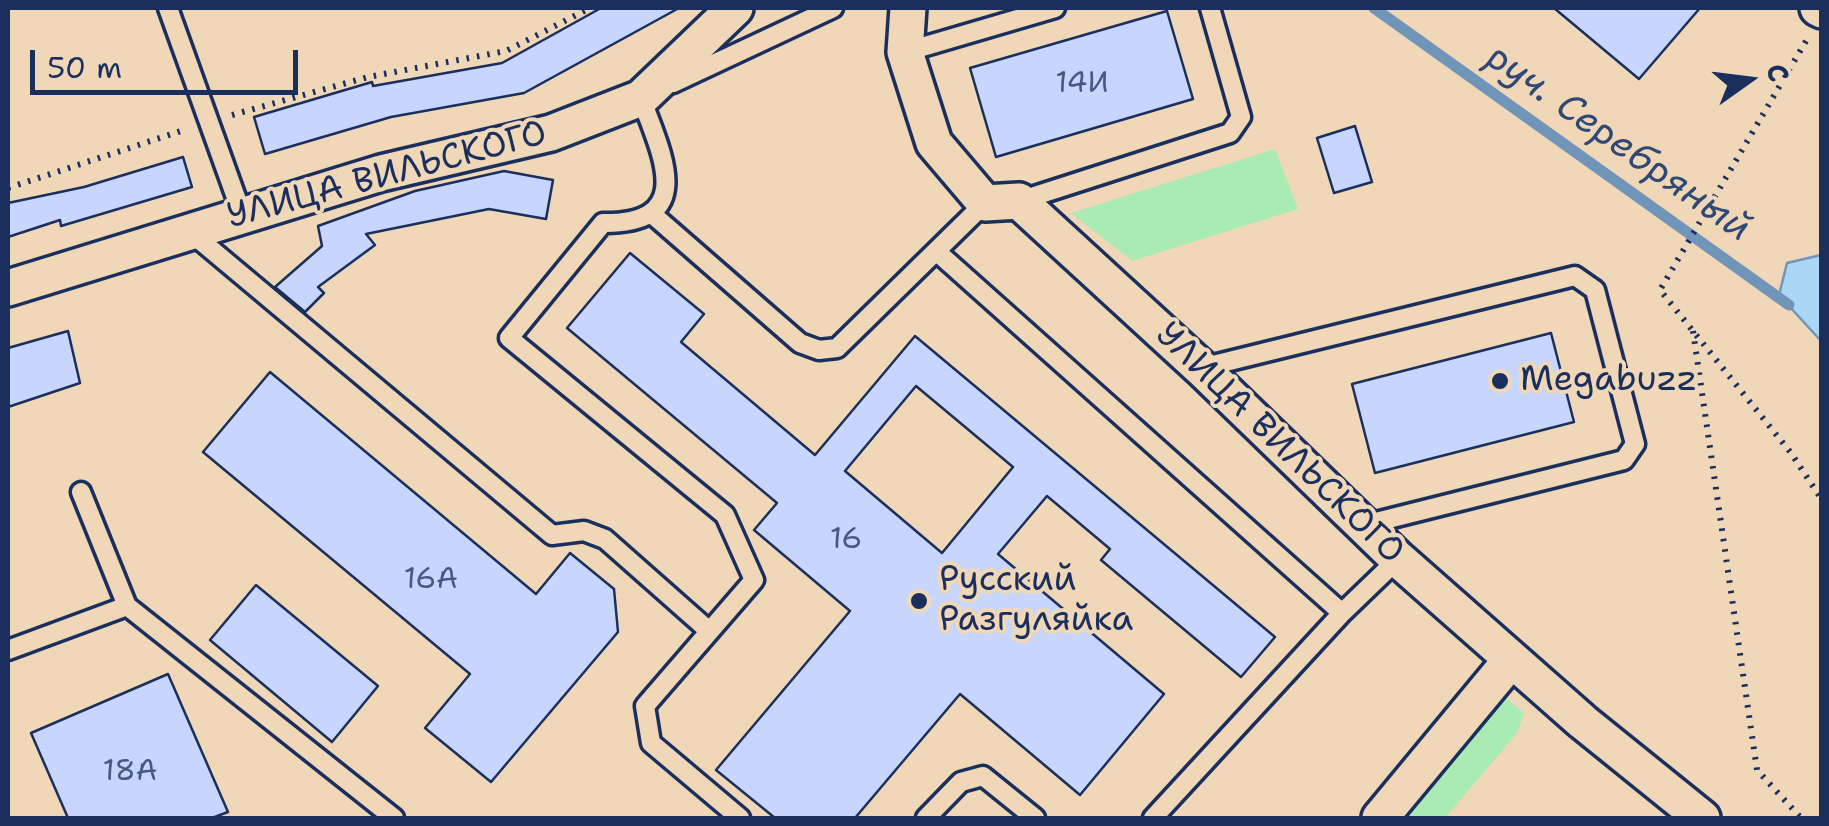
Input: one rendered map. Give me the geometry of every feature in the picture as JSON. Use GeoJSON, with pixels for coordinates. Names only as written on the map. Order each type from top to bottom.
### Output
{"type":"FeatureCollection","features":[{"type":"Feature","properties":{"kind":"street","name":"УЛИЦА ВИЛЬСКОГО"},"geometry":{"type":"LineString","coordinates":[[8,288],[381,173],[551,133],[641,98],[735,8]]}},
{"type":"Feature","properties":{"kind":"street"},"geometry":{"type":"LineString","coordinates":[[905,52],[908,8]]}},
{"type":"Feature","properties":{"kind":"street","name":"УЛИЦА ВИЛЬСКОГО"},"geometry":{"type":"LineString","coordinates":[[905,52],[934,143],[1202,368],[1398,559],[1511,660],[1702,818]]}},
{"type":"Feature","properties":{"kind":"street"},"geometry":{"type":"LineString","coordinates":[[1380,818],[1511,660]]}},
{"type":"Feature","properties":{"kind":"lane"},"geometry":{"type":"LineString","coordinates":[[168,8],[242,214]]}},
{"type":"Feature","properties":{"kind":"lane"},"geometry":{"type":"LineString","coordinates":[[740,818],[652,744],[645,706],[754,580],[725,515],[509,338],[604,223],[636,221],[662,204],[667,178],[641,98],[833,8]]}},
{"type":"Feature","properties":{"kind":"lane"},"geometry":{"type":"LineString","coordinates":[[905,52],[1056,8]]}},
{"type":"Feature","properties":{"kind":"lane"},"geometry":{"type":"LineString","coordinates":[[652,214],[800,343],[818,350],[837,348],[936,252],[1002,202],[1230,133],[1242,117],[1210,8]]}},
{"type":"Feature","properties":{"kind":"lane"},"geometry":{"type":"LineString","coordinates":[[189,231],[552,535],[584,531],[606,539],[708,630]]}},
{"type":"Feature","properties":{"kind":"lane"},"geometry":{"type":"LineString","coordinates":[[936,252],[1342,613]]}},
{"type":"Feature","properties":{"kind":"lane"},"geometry":{"type":"LineString","coordinates":[[1202,368],[1575,276],[1595,290],[1636,444],[1624,460],[1364,525]]}},
{"type":"Feature","properties":{"kind":"lane"},"geometry":{"type":"LineString","coordinates":[[81,492],[127,606],[394,818]]}},
{"type":"Feature","properties":{"kind":"lane"},"geometry":{"type":"LineString","coordinates":[[1153,818],[1342,613],[1398,559]]}},
{"type":"Feature","properties":{"kind":"lane"},"geometry":{"type":"LineString","coordinates":[[8,650],[127,606]]}},
{"type":"Feature","properties":{"kind":"lane"},"geometry":{"type":"LineString","coordinates":[[926,818],[961,782],[983,776],[1035,818]]}},
{"type":"Feature","properties":{"kind":"path"},"geometry":{"type":"LineString","coordinates":[[8,188],[208,122],[368,76],[506,51],[590,8]]}},
{"type":"Feature","properties":{"kind":"path"},"geometry":{"type":"LineString","coordinates":[[1817,16],[1660,290],[1791,453],[1822,500]]}},
{"type":"Feature","properties":{"kind":"path"},"geometry":{"type":"LineString","coordinates":[[1693,330],[1758,770],[1800,818]]}},
{"type":"Feature","properties":{"kind":"green space"},"geometry":{"type":"Polygon","coordinates":[[[1275,149],[1298,209],[1132,261],[1071,213],[1275,149]]]}},
{"type":"Feature","properties":{"kind":"green space"},"geometry":{"type":"Polygon","coordinates":[[[1504,696],[1524,713],[1517,733],[1445,818],[1400,818],[1504,696]]]}},
{"type":"Feature","properties":{"kind":"water"},"geometry":{"type":"Polygon","coordinates":[[[1822,255],[1821,341],[1779,295],[1787,263],[1822,255]]]}},
{"type":"Feature","properties":{"kind":"building"},"geometry":{"type":"Polygon","coordinates":[[[601,8],[679,8],[524,93],[391,117],[265,154],[254,117],[372,82],[373,86],[502,63],[601,8]]]}},
{"type":"Feature","properties":{"kind":"building"},"geometry":{"type":"Polygon","coordinates":[[[1554,8],[1700,8],[1639,79],[1554,8]]]}},
{"type":"Feature","properties":{"kind":"building"},"geometry":{"type":"Polygon","coordinates":[[[1167,11],[1193,99],[996,157],[970,68],[1167,11]]]}},
{"type":"Feature","properties":{"kind":"building"},"geometry":{"type":"Polygon","coordinates":[[[1355,126],[1372,182],[1334,193],[1317,138],[1355,126]]]}},
{"type":"Feature","properties":{"kind":"building"},"geometry":{"type":"Polygon","coordinates":[[[183,157],[192,187],[61,226],[60,220],[8,237],[8,203],[84,187],[183,157]]]}},
{"type":"Feature","properties":{"kind":"building"},"geometry":{"type":"Polygon","coordinates":[[[504,171],[553,180],[546,219],[489,209],[366,234],[375,245],[318,287],[324,293],[305,312],[275,287],[322,246],[318,226],[415,191],[504,171]]]}},
{"type":"Feature","properties":{"kind":"building"},"geometry":{"type":"Polygon","coordinates":[[[630,253],[704,314],[681,342],[815,455],[915,336],[1275,637],[1241,677],[1101,560],[1110,549],[1047,496],[998,554],[1164,694],[1080,795],[960,694],[855,818],[775,818],[716,770],[850,611],[754,530],[777,503],[567,328],[630,253]],[[916,386],[845,471],[942,553],[1013,467],[916,386]]]}},
{"type":"Feature","properties":{"kind":"building"},"geometry":{"type":"Polygon","coordinates":[[[68,331],[80,383],[8,407],[8,348],[68,331]]]}},
{"type":"Feature","properties":{"kind":"building"},"geometry":{"type":"Polygon","coordinates":[[[1551,333],[1574,422],[1375,473],[1352,384],[1551,333]]]}},
{"type":"Feature","properties":{"kind":"building"},"geometry":{"type":"Polygon","coordinates":[[[270,372],[536,594],[570,553],[614,589],[618,632],[491,782],[425,728],[470,674],[203,452],[270,372]]]}},
{"type":"Feature","properties":{"kind":"building"},"geometry":{"type":"Polygon","coordinates":[[[256,585],[378,686],[332,742],[210,640],[256,585]]]}},
{"type":"Feature","properties":{"kind":"building"},"geometry":{"type":"Polygon","coordinates":[[[168,674],[228,812],[212,818],[68,818],[31,733],[168,674]]]}},
{"type":"Feature","properties":{"kind":"waterway","name":"руч. Серебряный"},"geometry":{"type":"LineString","coordinates":[[1374,8],[1789,305]]}},
{"type":"Feature","properties":{"kind":"place","name":"Megabuzz"},"geometry":{"type":"Point","coordinates":[1500,381]}},
{"type":"Feature","properties":{"kind":"place","name":"Русский Разгуляйка"},"geometry":{"type":"Point","coordinates":[919,601]}}]}
